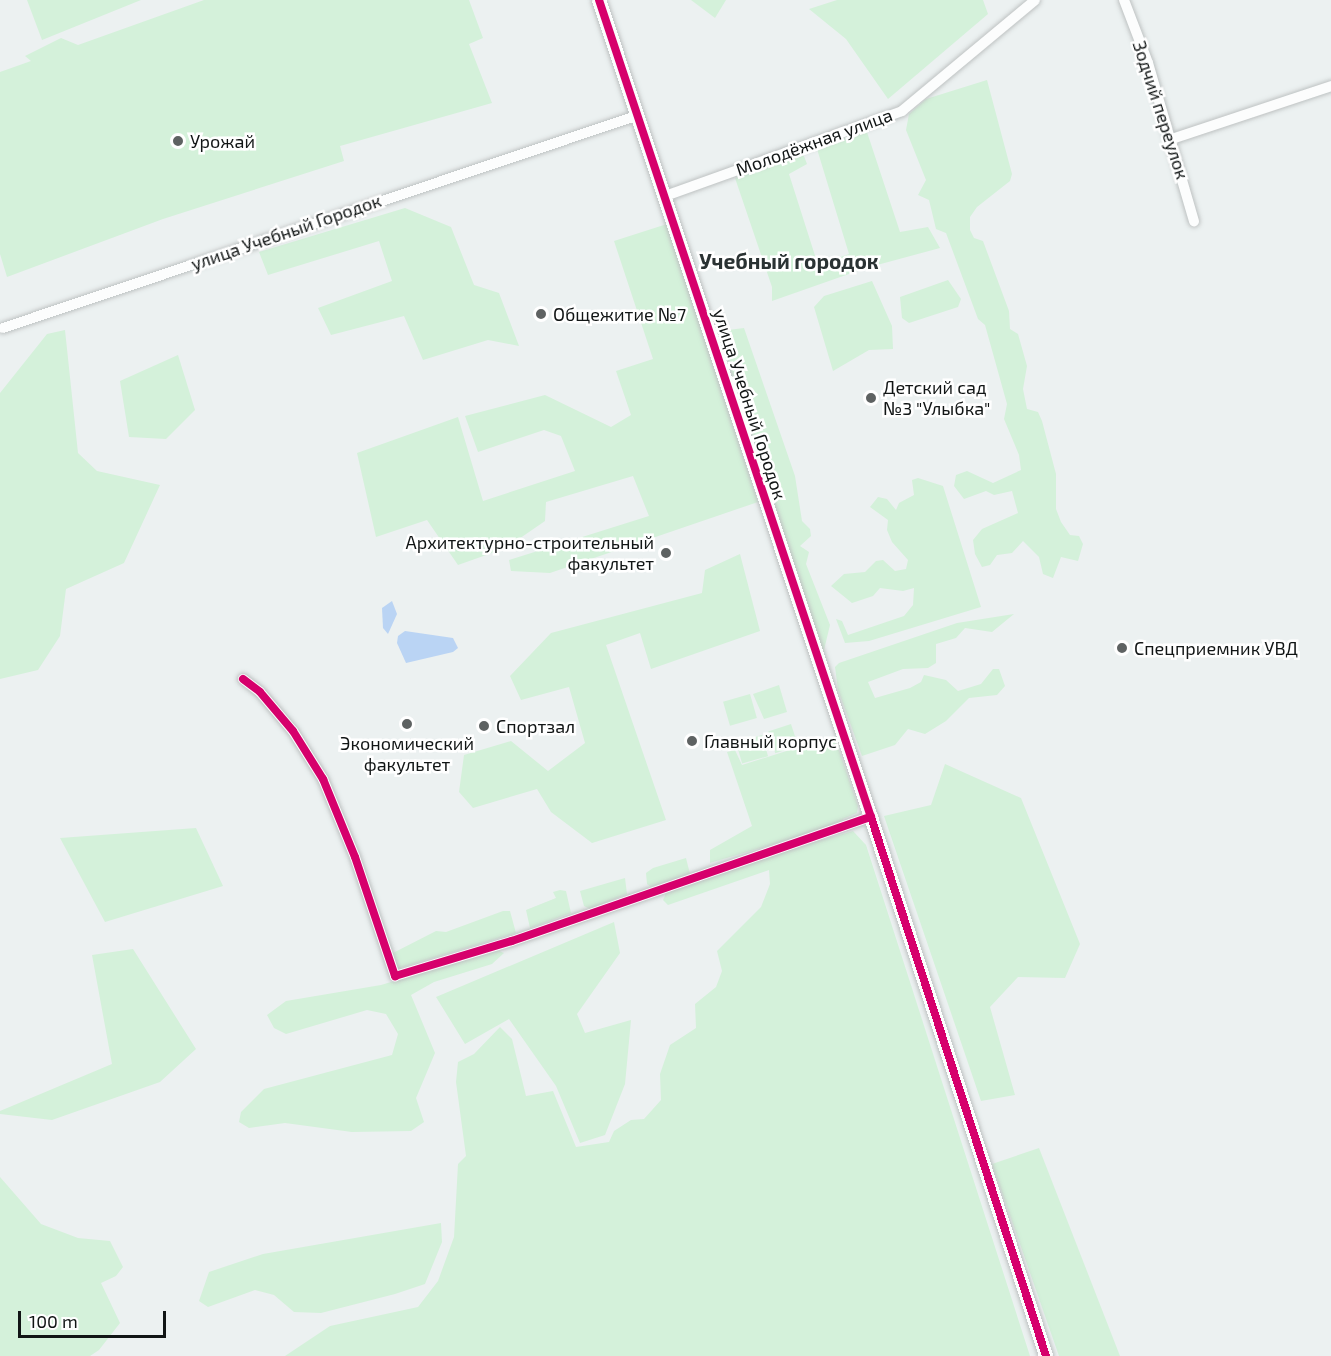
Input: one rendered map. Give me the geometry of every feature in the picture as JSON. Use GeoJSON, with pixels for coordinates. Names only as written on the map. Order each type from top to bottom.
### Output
{"type":"FeatureCollection","features":[{"type":"Feature","properties":{"kind":"street","name":"улица Учебный Городок"},"geometry":{"type":"LineString","coordinates":[[599,0],[872,817],[1046,1356]]}},
{"type":"Feature","properties":{"kind":"street","name":"Молодёжная улица"},"geometry":{"type":"LineString","coordinates":[[665,196],[902,111],[1035,0]]}},
{"type":"Feature","properties":{"kind":"street","name":"Зодчий переулок"},"geometry":{"type":"LineString","coordinates":[[1124,0],[1172,139],[1194,220]]}},
{"type":"Feature","properties":{"kind":"street"},"geometry":{"type":"LineString","coordinates":[[1172,139],[1331,86]]}},
{"type":"Feature","properties":{"kind":"street","name":"улица Учебный Городок"},"geometry":{"type":"LineString","coordinates":[[3,328],[639,115]]}},
{"type":"Feature","properties":{"kind":"street"},"geometry":{"type":"LineString","coordinates":[[243,679],[260,692],[293,731],[323,779],[355,857],[395,976],[512,941],[872,817]]}},
{"type":"Feature","properties":{"kind":"green space"},"geometry":{"type":"Polygon","coordinates":[[[27,0],[141,0],[42,40],[27,0]]]}},
{"type":"Feature","properties":{"kind":"green space","name":"Урожай"},"geometry":{"type":"Polygon","coordinates":[[[204,0],[469,0],[483,38],[469,44],[492,103],[340,146],[344,161],[163,219],[7,277],[0,254],[0,72],[31,61],[25,56],[61,38],[78,45],[204,0]]]}},
{"type":"Feature","properties":{"kind":"green space"},"geometry":{"type":"Polygon","coordinates":[[[691,0],[726,0],[715,18],[691,0]]]}},
{"type":"Feature","properties":{"kind":"green space"},"geometry":{"type":"Polygon","coordinates":[[[837,0],[983,0],[988,14],[888,99],[846,39],[809,9],[837,0]]]}},
{"type":"Feature","properties":{"kind":"green space"},"geometry":{"type":"Polygon","coordinates":[[[987,80],[1012,174],[1010,181],[977,207],[970,217],[970,230],[974,238],[983,241],[1009,311],[1010,329],[1018,334],[1027,366],[1023,389],[1027,409],[1038,412],[1056,474],[1056,509],[1070,535],[1079,536],[1083,544],[1078,561],[1061,557],[1053,578],[1043,574],[1039,557],[1023,541],[1012,553],[997,555],[990,565],[982,567],[975,554],[973,540],[982,529],[1018,513],[1012,491],[994,495],[986,491],[964,499],[954,486],[956,475],[967,471],[993,483],[1021,470],[1019,455],[1004,419],[1007,404],[985,325],[978,319],[946,233],[936,229],[929,200],[918,195],[926,180],[906,130],[909,114],[926,99],[987,80]]]}},
{"type":"Feature","properties":{"kind":"green space"},"geometry":{"type":"Polygon","coordinates":[[[866,129],[900,232],[928,227],[940,248],[866,268],[772,301],[772,287],[735,178],[802,151],[807,164],[789,174],[818,265],[849,254],[817,149],[866,129]]]}},
{"type":"Feature","properties":{"kind":"green space"},"geometry":{"type":"Polygon","coordinates":[[[405,208],[451,227],[474,285],[499,293],[519,346],[488,340],[423,360],[404,316],[331,335],[318,308],[392,281],[379,241],[268,275],[259,252],[405,208]]]}},
{"type":"Feature","properties":{"kind":"green space"},"geometry":{"type":"Polygon","coordinates":[[[667,224],[758,502],[550,573],[511,571],[509,560],[649,516],[633,476],[546,502],[545,521],[506,548],[458,565],[427,520],[376,537],[357,453],[458,417],[483,501],[575,471],[561,436],[544,430],[478,452],[465,416],[545,395],[611,427],[631,415],[616,371],[653,359],[614,241],[667,224]]]}},
{"type":"Feature","properties":{"kind":"green space"},"geometry":{"type":"Polygon","coordinates":[[[948,280],[961,299],[958,307],[909,323],[902,318],[900,297],[948,280]]]}},
{"type":"Feature","properties":{"kind":"green space"},"geometry":{"type":"Polygon","coordinates":[[[872,281],[892,326],[893,349],[869,350],[833,371],[814,307],[824,296],[872,281]]]}},
{"type":"Feature","properties":{"kind":"green space"},"geometry":{"type":"Polygon","coordinates":[[[744,328],[795,476],[802,521],[810,529],[811,536],[800,546],[809,552],[806,564],[830,625],[824,650],[820,649],[719,334],[720,331],[744,328]]]}},
{"type":"Feature","properties":{"kind":"green space"},"geometry":{"type":"Polygon","coordinates":[[[65,330],[78,453],[97,471],[160,485],[124,563],[66,589],[60,636],[38,670],[0,679],[0,393],[47,334],[65,330]]]}},
{"type":"Feature","properties":{"kind":"green space"},"geometry":{"type":"Polygon","coordinates":[[[178,355],[195,410],[166,439],[129,437],[120,381],[178,355]]]}},
{"type":"Feature","properties":{"kind":"green space"},"geometry":{"type":"Polygon","coordinates":[[[918,478],[943,486],[981,607],[869,641],[845,643],[836,619],[842,621],[848,635],[904,616],[913,605],[914,588],[903,591],[880,588],[873,596],[852,603],[831,586],[844,574],[865,572],[876,561],[883,560],[895,571],[906,569],[908,560],[892,542],[887,530],[888,520],[870,507],[878,497],[887,499],[896,510],[899,503],[914,495],[912,480],[918,478]]]}},
{"type":"Feature","properties":{"kind":"green space"},"geometry":{"type":"Polygon","coordinates":[[[740,554],[760,631],[651,669],[640,633],[606,645],[666,820],[592,843],[551,812],[537,789],[473,808],[459,792],[464,755],[511,741],[548,771],[585,743],[569,687],[521,700],[510,676],[551,633],[702,593],[705,570],[740,554]]]}},
{"type":"Feature","properties":{"kind":"green space"},"geometry":{"type":"Polygon","coordinates":[[[1014,614],[992,632],[965,628],[956,638],[936,644],[936,663],[928,668],[903,669],[868,682],[875,698],[910,688],[921,682],[924,675],[946,680],[958,691],[981,684],[993,669],[999,669],[1005,686],[997,695],[969,698],[946,721],[925,734],[908,729],[895,745],[862,756],[838,690],[835,667],[839,663],[957,623],[1014,614]]]}},
{"type":"Feature","properties":{"kind":"green space"},"geometry":{"type":"Polygon","coordinates":[[[779,685],[787,712],[764,719],[753,694],[779,685]]]}},
{"type":"Feature","properties":{"kind":"green space"},"geometry":{"type":"Polygon","coordinates":[[[750,694],[757,718],[730,726],[723,702],[750,694]]]}},
{"type":"Feature","properties":{"kind":"green space"},"geometry":{"type":"Polygon","coordinates":[[[791,724],[798,746],[775,753],[768,731],[791,724]]]}},
{"type":"Feature","properties":{"kind":"green space"},"geometry":{"type":"Polygon","coordinates":[[[762,735],[768,756],[742,764],[736,742],[762,735]]]}},
{"type":"Feature","properties":{"kind":"green space"},"geometry":{"type":"Polygon","coordinates":[[[818,741],[836,741],[858,806],[857,813],[843,819],[841,824],[710,863],[710,850],[752,826],[727,752],[735,750],[742,765],[818,741]]]}},
{"type":"Feature","properties":{"kind":"green space"},"geometry":{"type":"Polygon","coordinates":[[[945,764],[1021,798],[1080,944],[1065,978],[1018,977],[990,1007],[1015,1095],[981,1101],[884,816],[931,805],[945,764]]]}},
{"type":"Feature","properties":{"kind":"green space"},"geometry":{"type":"Polygon","coordinates":[[[196,828],[223,886],[105,922],[60,838],[196,828]]]}},
{"type":"Feature","properties":{"kind":"green space"},"geometry":{"type":"Polygon","coordinates":[[[853,831],[866,845],[1030,1356],[285,1356],[330,1326],[418,1307],[438,1281],[454,1237],[458,1164],[466,1156],[456,1082],[458,1062],[474,1054],[500,1027],[512,1039],[526,1096],[553,1091],[576,1147],[609,1142],[614,1131],[631,1120],[644,1119],[661,1100],[660,1074],[670,1045],[696,1028],[695,1004],[716,987],[722,971],[717,951],[761,907],[770,884],[769,870],[668,905],[663,900],[666,893],[767,856],[853,831]]]}},
{"type":"Feature","properties":{"kind":"green space"},"geometry":{"type":"Polygon","coordinates":[[[686,858],[690,874],[651,887],[647,884],[646,873],[653,868],[686,858]]]}},
{"type":"Feature","properties":{"kind":"green space"},"geometry":{"type":"Polygon","coordinates":[[[625,878],[627,894],[590,909],[584,906],[580,891],[625,878]]]}},
{"type":"Feature","properties":{"kind":"green space"},"geometry":{"type":"Polygon","coordinates":[[[566,891],[571,913],[530,928],[526,910],[556,898],[553,892],[566,891]]]}},
{"type":"Feature","properties":{"kind":"green space"},"geometry":{"type":"Polygon","coordinates":[[[503,911],[510,911],[516,933],[396,969],[393,953],[436,931],[446,932],[503,911]]]}},
{"type":"Feature","properties":{"kind":"green space"},"geometry":{"type":"Polygon","coordinates":[[[614,922],[620,953],[577,1014],[585,1033],[631,1020],[625,1084],[605,1135],[580,1143],[556,1086],[509,1019],[465,1044],[436,997],[614,922]]]}},
{"type":"Feature","properties":{"kind":"green space"},"geometry":{"type":"Polygon","coordinates":[[[133,949],[196,1049],[160,1082],[52,1120],[0,1114],[0,1111],[112,1064],[92,955],[133,949]]]}},
{"type":"Feature","properties":{"kind":"green space"},"geometry":{"type":"Polygon","coordinates":[[[497,950],[504,953],[492,964],[434,982],[411,995],[435,1053],[416,1098],[424,1122],[411,1131],[352,1132],[285,1123],[249,1128],[239,1122],[241,1112],[264,1089],[392,1055],[398,1034],[386,1014],[367,1010],[286,1034],[274,1028],[267,1015],[286,1001],[381,985],[497,950]]]}},
{"type":"Feature","properties":{"kind":"green space"},"geometry":{"type":"Polygon","coordinates":[[[1039,1148],[1120,1356],[1059,1356],[992,1164],[1039,1148]]]}},
{"type":"Feature","properties":{"kind":"green space"},"geometry":{"type":"Polygon","coordinates":[[[0,1177],[41,1224],[78,1238],[110,1241],[123,1267],[116,1276],[101,1283],[120,1323],[99,1350],[90,1356],[0,1356],[0,1177]]]}},
{"type":"Feature","properties":{"kind":"green space"},"geometry":{"type":"Polygon","coordinates":[[[441,1223],[442,1242],[425,1284],[395,1294],[321,1313],[294,1312],[274,1295],[255,1290],[208,1307],[199,1301],[209,1272],[263,1254],[441,1223]]]}},
{"type":"Feature","properties":{"kind":"water"},"geometry":{"type":"Polygon","coordinates":[[[392,601],[397,614],[388,634],[383,628],[382,608],[392,601]]]}},
{"type":"Feature","properties":{"kind":"water"},"geometry":{"type":"Polygon","coordinates":[[[405,631],[453,638],[458,648],[453,652],[406,663],[397,643],[398,636],[405,631]]]}},
{"type":"Feature","properties":{"kind":"cycle path"},"geometry":{"type":"LineString","coordinates":[[599,0],[871,817],[1046,1356]]}},
{"type":"Feature","properties":{"kind":"cycle path"},"geometry":{"type":"LineString","coordinates":[[243,679],[260,692],[293,731],[323,779],[355,857],[395,976],[512,941],[871,817]]}},
{"type":"Feature","properties":{"kind":"place","name":"Урожай"},"geometry":{"type":"Point","coordinates":[178,141]}},
{"type":"Feature","properties":{"kind":"place","name":"Общежитие №7"},"geometry":{"type":"Point","coordinates":[541,314]}},
{"type":"Feature","properties":{"kind":"place","name":"Детский сад №3 \"Улыбка\""},"geometry":{"type":"Point","coordinates":[871,398]}},
{"type":"Feature","properties":{"kind":"place","name":"Архитектурно-строительный факультет"},"geometry":{"type":"Point","coordinates":[666,553]}},
{"type":"Feature","properties":{"kind":"place","name":"Спецприемник УВД"},"geometry":{"type":"Point","coordinates":[1122,648]}},
{"type":"Feature","properties":{"kind":"place","name":"Экономический факультет"},"geometry":{"type":"Point","coordinates":[407,724]}},
{"type":"Feature","properties":{"kind":"place","name":"Спортзал"},"geometry":{"type":"Point","coordinates":[484,726]}},
{"type":"Feature","properties":{"kind":"place","name":"Главный корпус"},"geometry":{"type":"Point","coordinates":[692,741]}},
{"type":"Feature","properties":{"kind":"district","name":"Учебный городок"},"geometry":{"type":"Point","coordinates":[789,261]}}]}
